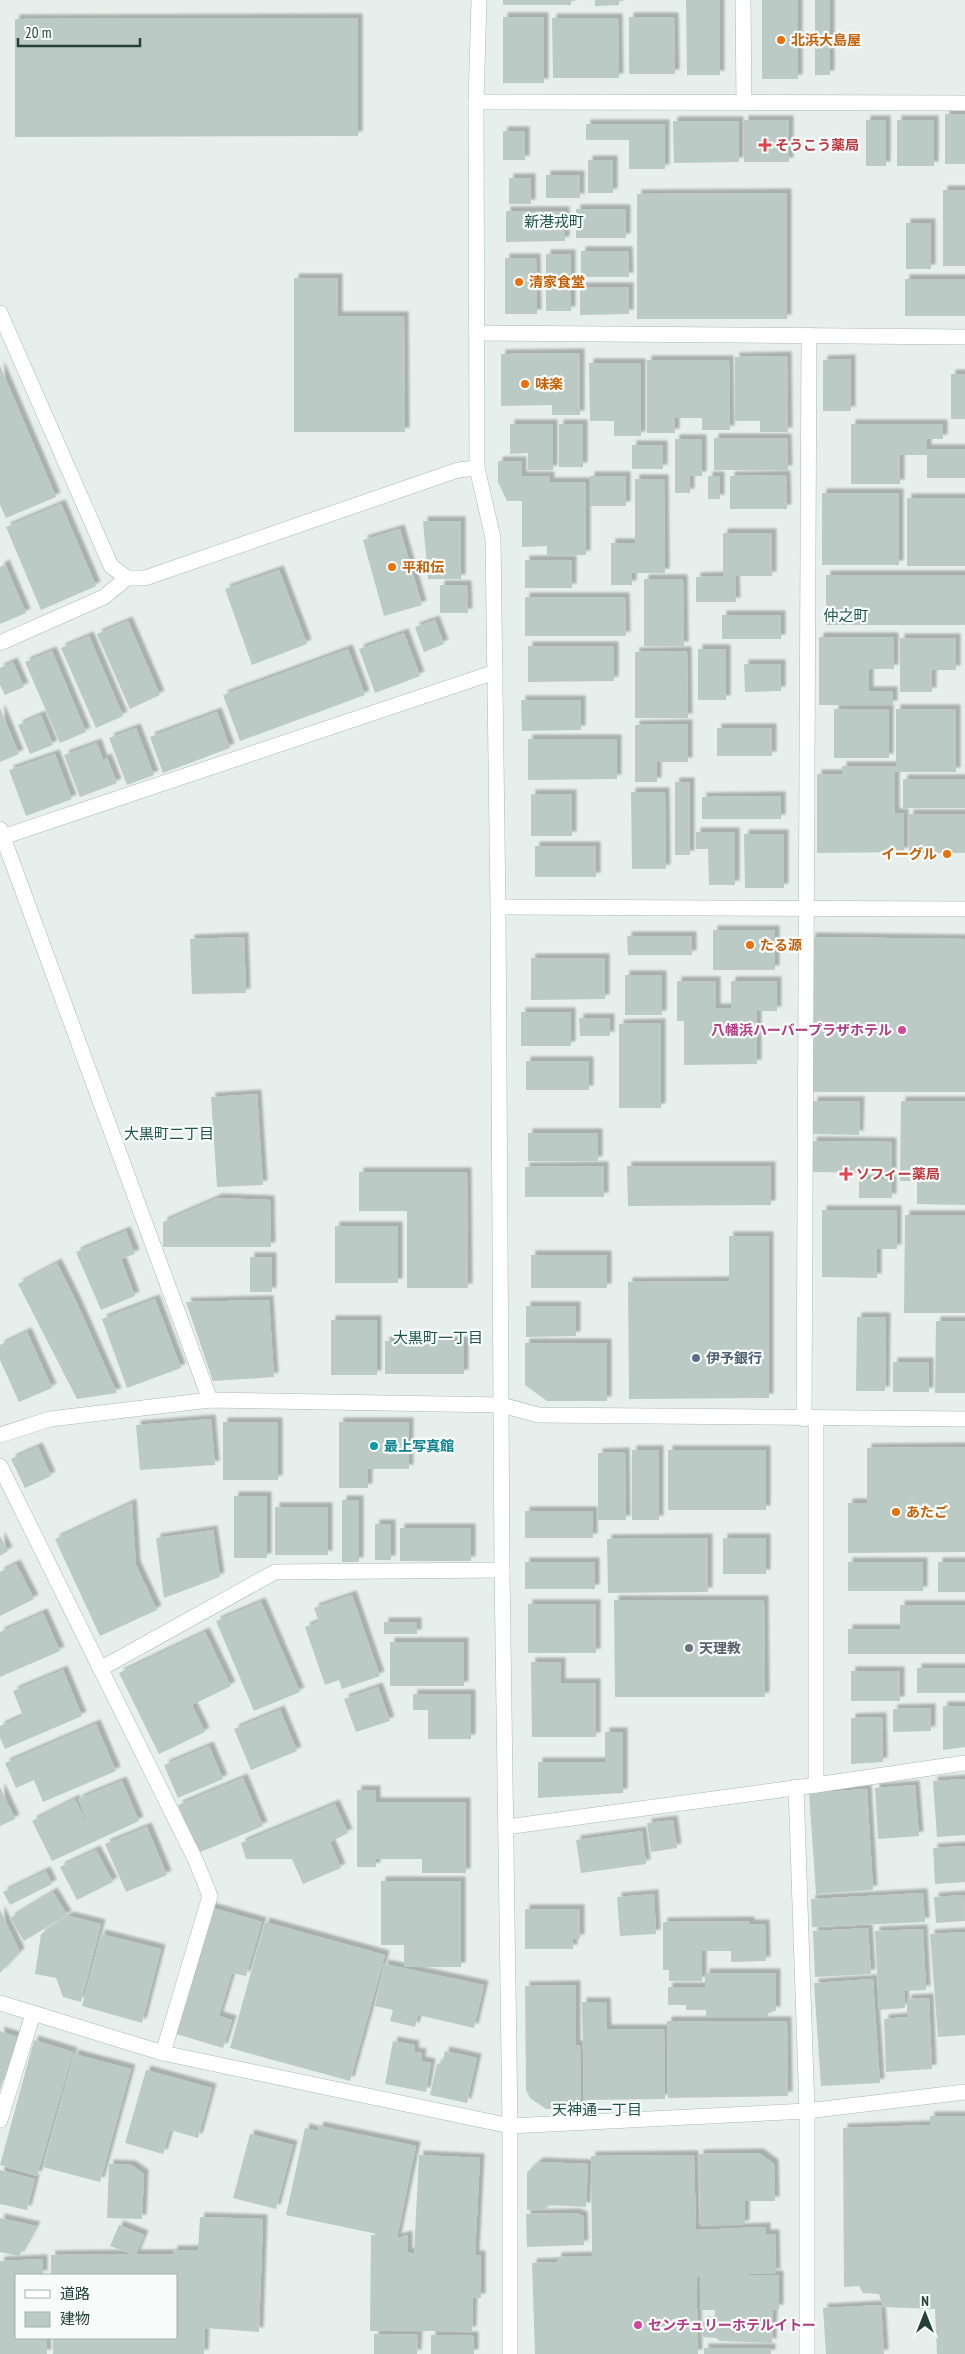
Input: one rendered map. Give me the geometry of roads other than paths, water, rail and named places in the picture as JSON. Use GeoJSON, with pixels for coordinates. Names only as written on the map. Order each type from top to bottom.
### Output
{"type":"FeatureCollection","features":[{"type":"Feature","properties":{"kind":"street"},"geometry":{"type":"LineString","coordinates":[[478,0],[476,102],[477,468],[493,538],[495,672],[502,1570],[510,2126],[510,2354]]}},
{"type":"Feature","properties":{"kind":"street"},"geometry":{"type":"LineString","coordinates":[[743,0],[744,102]]}},
{"type":"Feature","properties":{"kind":"street"},"geometry":{"type":"LineString","coordinates":[[476,102],[965,103]]}},
{"type":"Feature","properties":{"kind":"street"},"geometry":{"type":"LineString","coordinates":[[0,313],[112,566],[127,578],[145,578],[458,470],[477,468]]}},
{"type":"Feature","properties":{"kind":"street"},"geometry":{"type":"LineString","coordinates":[[477,333],[965,337]]}},
{"type":"Feature","properties":{"kind":"street"},"geometry":{"type":"LineString","coordinates":[[809,335],[805,910],[816,1785]]}},
{"type":"Feature","properties":{"kind":"street"},"geometry":{"type":"LineString","coordinates":[[0,643],[104,597],[127,578]]}},
{"type":"Feature","properties":{"kind":"street"},"geometry":{"type":"LineString","coordinates":[[210,1400],[1,835],[495,672]]}},
{"type":"Feature","properties":{"kind":"street"},"geometry":{"type":"LineString","coordinates":[[498,907],[965,910]]}},
{"type":"Feature","properties":{"kind":"street"},"geometry":{"type":"LineString","coordinates":[[0,1435],[50,1419],[210,1400],[502,1405],[538,1415],[965,1419]]}},
{"type":"Feature","properties":{"kind":"street"},"geometry":{"type":"LineString","coordinates":[[0,1466],[196,1861],[210,1896],[163,2053]]}},
{"type":"Feature","properties":{"kind":"street"},"geometry":{"type":"LineString","coordinates":[[100,1669],[275,1572],[502,1570]]}},
{"type":"Feature","properties":{"kind":"street"},"geometry":{"type":"LineString","coordinates":[[506,1827],[965,1763]]}},
{"type":"Feature","properties":{"kind":"street"},"geometry":{"type":"LineString","coordinates":[[796,1787],[808,2111],[807,2354]]}},
{"type":"Feature","properties":{"kind":"street"},"geometry":{"type":"LineString","coordinates":[[0,2003],[163,2053],[510,2126],[808,2111],[965,2092]]}},
{"type":"Feature","properties":{"kind":"street"},"geometry":{"type":"LineString","coordinates":[[0,2120],[33,2014]]}},
{"type":"Feature","properties":{"kind":"place","name":"北浜大島屋"},"geometry":{"type":"Point","coordinates":[781,40]}},
{"type":"Feature","properties":{"kind":"place","name":"そうこう薬局"},"geometry":{"type":"Point","coordinates":[765,145]}},
{"type":"Feature","properties":{"kind":"place","name":"清家食堂"},"geometry":{"type":"Point","coordinates":[519,282]}},
{"type":"Feature","properties":{"kind":"place","name":"味楽"},"geometry":{"type":"Point","coordinates":[525,384]}},
{"type":"Feature","properties":{"kind":"place","name":"平和伝"},"geometry":{"type":"Point","coordinates":[392,567]}},
{"type":"Feature","properties":{"kind":"place","name":"イーグル"},"geometry":{"type":"Point","coordinates":[947,854]}},
{"type":"Feature","properties":{"kind":"place","name":"たる源"},"geometry":{"type":"Point","coordinates":[750,945]}},
{"type":"Feature","properties":{"kind":"place","name":"八幡浜ハーバープラザホテル"},"geometry":{"type":"Point","coordinates":[902,1030]}},
{"type":"Feature","properties":{"kind":"place","name":"ソフィー薬局"},"geometry":{"type":"Point","coordinates":[846,1174]}},
{"type":"Feature","properties":{"kind":"place","name":"伊予銀行"},"geometry":{"type":"Point","coordinates":[696,1358]}},
{"type":"Feature","properties":{"kind":"place","name":"最上写真館"},"geometry":{"type":"Point","coordinates":[374,1446]}},
{"type":"Feature","properties":{"kind":"place","name":"あたご"},"geometry":{"type":"Point","coordinates":[896,1512]}},
{"type":"Feature","properties":{"kind":"place","name":"天理教"},"geometry":{"type":"Point","coordinates":[689,1648]}},
{"type":"Feature","properties":{"kind":"place","name":"センチュリーホテルイトー"},"geometry":{"type":"Point","coordinates":[638,2325]}},
{"type":"Feature","properties":{"kind":"district","name":"新港戎町"},"geometry":{"type":"Point","coordinates":[554,221]}},
{"type":"Feature","properties":{"kind":"district","name":"仲之町"},"geometry":{"type":"Point","coordinates":[846,615]}},
{"type":"Feature","properties":{"kind":"district","name":"大黒町二丁目"},"geometry":{"type":"Point","coordinates":[169,1133]}},
{"type":"Feature","properties":{"kind":"district","name":"大黒町一丁目"},"geometry":{"type":"Point","coordinates":[438,1337]}},
{"type":"Feature","properties":{"kind":"district","name":"天神通一丁目"},"geometry":{"type":"Point","coordinates":[597,2109]}}]}
